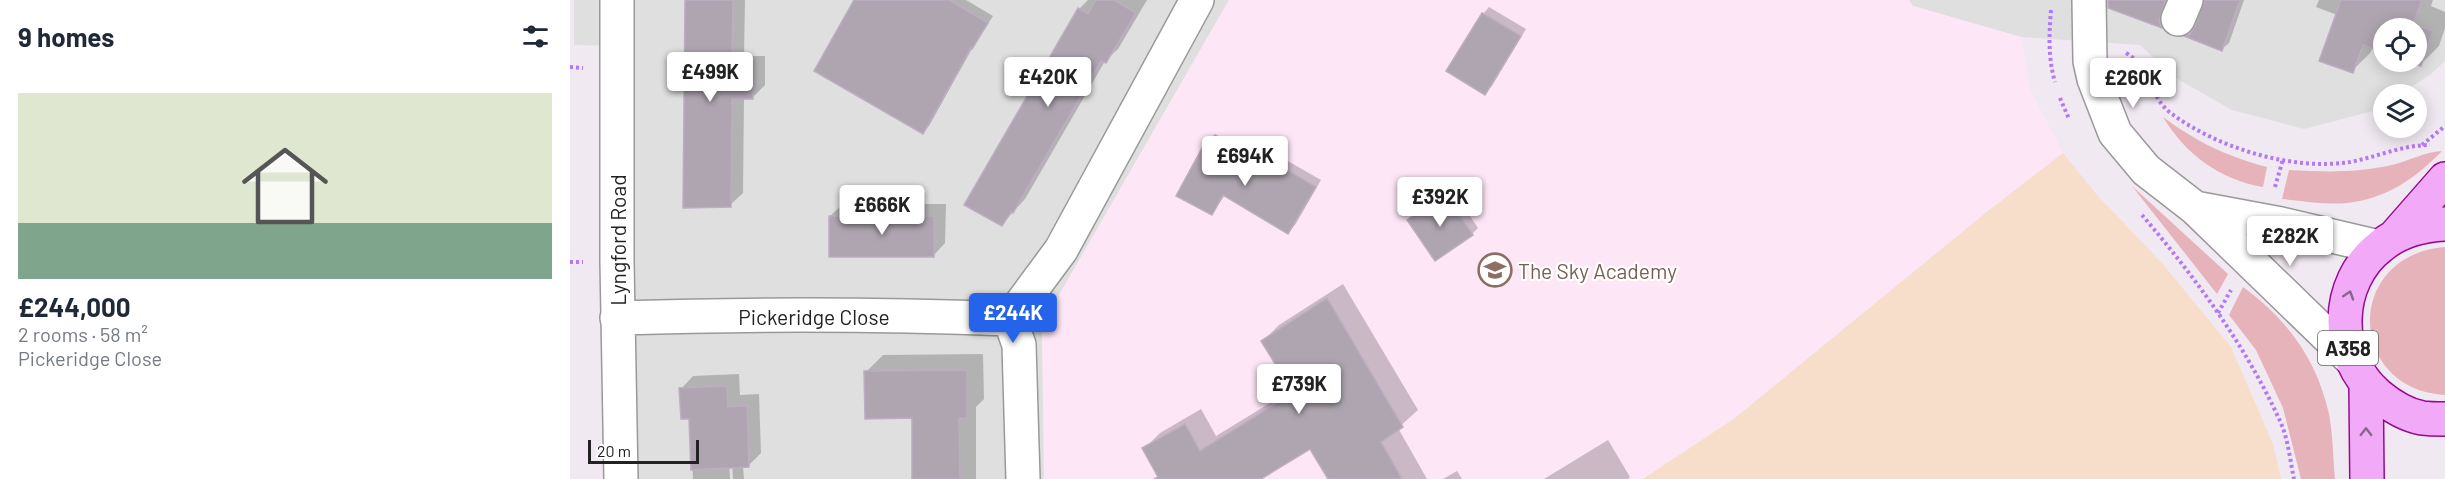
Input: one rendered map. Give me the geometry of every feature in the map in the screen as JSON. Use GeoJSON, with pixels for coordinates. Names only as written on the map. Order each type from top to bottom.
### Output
{"type":"FeatureCollection","features":[{"type":"Feature","properties":{"kind":"main road"},"geometry":{"type":"LineString","coordinates":[[2387,241],[2445,179]]}},
{"type":"Feature","properties":{"kind":"main road"},"geometry":{"type":"LineString","coordinates":[[2387,241],[2418,227],[2445,224]]}},
{"type":"Feature","properties":{"kind":"main road","name":"A358"},"geometry":{"type":"LineString","coordinates":[[2367,479],[2359,372],[2344,329],[2347,298],[2359,270],[2387,241]]}},
{"type":"Feature","properties":{"kind":"main road","name":"A358"},"geometry":{"type":"LineString","coordinates":[[2359,372],[2391,406],[2420,418],[2445,419]]}},
{"type":"Feature","properties":{"kind":"street","name":"Lyngford Road"},"geometry":{"type":"LineString","coordinates":[[617,0],[617,318],[621,479]]}},
{"type":"Feature","properties":{"kind":"street"},"geometry":{"type":"LineString","coordinates":[[1023,479],[1019,345],[1010,319],[1061,250],[1197,0]]}},
{"type":"Feature","properties":{"kind":"street"},"geometry":{"type":"LineString","coordinates":[[2089,0],[2090,62],[2094,80],[2115,133],[2146,170],[2195,208],[2359,372]]}},
{"type":"Feature","properties":{"kind":"street"},"geometry":{"type":"LineString","coordinates":[[2195,208],[2387,241]]}},
{"type":"Feature","properties":{"kind":"street","name":"Pickeridge Close"},"geometry":{"type":"LineString","coordinates":[[617,318],[711,315],[920,315],[1010,319]]}},
{"type":"Feature","properties":{"kind":"path"},"geometry":{"type":"LineString","coordinates":[[2050,67],[2090,62],[2121,50],[2132,56],[2143,67],[2149,75],[2157,101],[2171,113],[2223,143],[2268,157],[2295,161],[2347,162],[2373,157],[2398,148],[2421,145],[2445,126]]}},
{"type":"Feature","properties":{"kind":"path"},"geometry":{"type":"LineString","coordinates":[[2218,313],[2281,423],[2294,479]]}},
{"type":"Feature","properties":{"kind":"shaded area"},"geometry":{"type":"Polygon","coordinates":[[[574,0],[1229,0],[1042,324],[1044,479],[634,479],[634,46],[574,45],[574,0]]]}},
{"type":"Feature","properties":{"kind":"shaded area","name":"The Sky Academy"},"geometry":{"type":"Polygon","coordinates":[[[1229,0],[1909,0],[1913,6],[2021,37],[2030,89],[2063,153],[1988,211],[1735,418],[1643,479],[1044,479],[1042,325],[1229,0]]]}},
{"type":"Feature","properties":{"kind":"shaded area"},"geometry":{"type":"Polygon","coordinates":[[[1909,0],[2445,0],[2445,61],[2430,75],[2416,84],[2373,84],[2373,111],[2304,129],[2232,110],[2174,77],[2140,45],[2021,37],[1913,6],[1909,0]]]}},
{"type":"Feature","properties":{"kind":"shaded area"},"geometry":{"type":"Polygon","coordinates":[[[2163,117],[2212,147],[2267,167],[2263,187],[2232,178],[2205,163],[2182,143],[2163,117]]]}},
{"type":"Feature","properties":{"kind":"shaded area"},"geometry":{"type":"Polygon","coordinates":[[[2442,151],[2411,178],[2375,197],[2347,203],[2282,199],[2289,170],[2353,171],[2392,165],[2442,151]]]}},
{"type":"Feature","properties":{"kind":"shaded area"},"geometry":{"type":"Polygon","coordinates":[[[2063,153],[2097,195],[2162,263],[2231,347],[2273,444],[2281,479],[1643,479],[1735,418],[1988,211],[2063,153]]]}},
{"type":"Feature","properties":{"kind":"shaded area"},"geometry":{"type":"Polygon","coordinates":[[[2132,186],[2228,274],[2217,294],[2132,186]]]}},
{"type":"Feature","properties":{"kind":"shaded area"},"geometry":{"type":"Polygon","coordinates":[[[2445,247],[2445,395],[2412,387],[2389,370],[2375,348],[2370,322],[2375,296],[2388,273],[2412,255],[2445,247]]]}},
{"type":"Feature","properties":{"kind":"shaded area"},"geometry":{"type":"Polygon","coordinates":[[[2243,287],[2287,327],[2317,376],[2329,414],[2335,479],[2301,479],[2283,408],[2256,350],[2229,315],[2243,287]]]}},
{"type":"Feature","properties":{"kind":"building"},"geometry":{"type":"Polygon","coordinates":[[[685,0],[733,0],[732,68],[753,67],[753,99],[732,99],[731,207],[683,208],[685,0]]]}},
{"type":"Feature","properties":{"kind":"building"},"geometry":{"type":"Polygon","coordinates":[[[854,0],[949,0],[988,23],[971,48],[923,134],[814,71],[854,0]]]}},
{"type":"Feature","properties":{"kind":"building"},"geometry":{"type":"Polygon","coordinates":[[[1096,0],[1114,0],[1136,13],[1106,63],[1101,61],[1013,213],[1011,212],[1002,226],[964,205],[1078,8],[1088,14],[1096,0]]]}},
{"type":"Feature","properties":{"kind":"building"},"geometry":{"type":"Polygon","coordinates":[[[2108,0],[2166,0],[2159,21],[2162,28],[2108,8],[2108,0]]]}},
{"type":"Feature","properties":{"kind":"building"},"geometry":{"type":"Polygon","coordinates":[[[2204,0],[2240,0],[2222,51],[2184,36],[2190,34],[2195,26],[2204,0]]]}},
{"type":"Feature","properties":{"kind":"building"},"geometry":{"type":"Polygon","coordinates":[[[2341,0],[2422,0],[2415,18],[2373,18],[2373,49],[2363,45],[2353,73],[2319,61],[2341,0]]]}},
{"type":"Feature","properties":{"kind":"building"},"geometry":{"type":"Polygon","coordinates":[[[1482,13],[1521,36],[1485,95],[1446,71],[1482,13]]]}},
{"type":"Feature","properties":{"kind":"building"},"geometry":{"type":"Polygon","coordinates":[[[2427,29],[2433,31],[2427,48],[2427,29]]]}},
{"type":"Feature","properties":{"kind":"building"},"geometry":{"type":"Polygon","coordinates":[[[1207,139],[1266,172],[1272,161],[1316,187],[1288,234],[1223,195],[1212,215],[1176,196],[1207,139]]]}},
{"type":"Feature","properties":{"kind":"building"},"geometry":{"type":"Polygon","coordinates":[[[1445,194],[1473,235],[1435,261],[1407,220],[1445,194]]]}},
{"type":"Feature","properties":{"kind":"building"},"geometry":{"type":"Polygon","coordinates":[[[829,216],[934,216],[934,257],[829,257],[829,216]]]}},
{"type":"Feature","properties":{"kind":"building"},"geometry":{"type":"Polygon","coordinates":[[[1327,298],[1403,427],[1381,442],[1402,479],[1328,479],[1310,449],[1261,479],[1154,479],[1158,477],[1142,448],[1185,424],[1200,451],[1293,393],[1261,341],[1327,298]]]}},
{"type":"Feature","properties":{"kind":"building"},"geometry":{"type":"Polygon","coordinates":[[[967,370],[967,418],[959,418],[960,479],[912,479],[912,418],[865,419],[864,371],[967,370]]]}},
{"type":"Feature","properties":{"kind":"building"},"geometry":{"type":"Polygon","coordinates":[[[727,386],[728,407],[747,406],[749,467],[691,470],[689,419],[681,419],[679,388],[727,386]]]}},
{"type":"Feature","properties":{"kind":"place","name":"The Sky Academy"},"geometry":{"type":"Point","coordinates":[1495,270]}}]}
